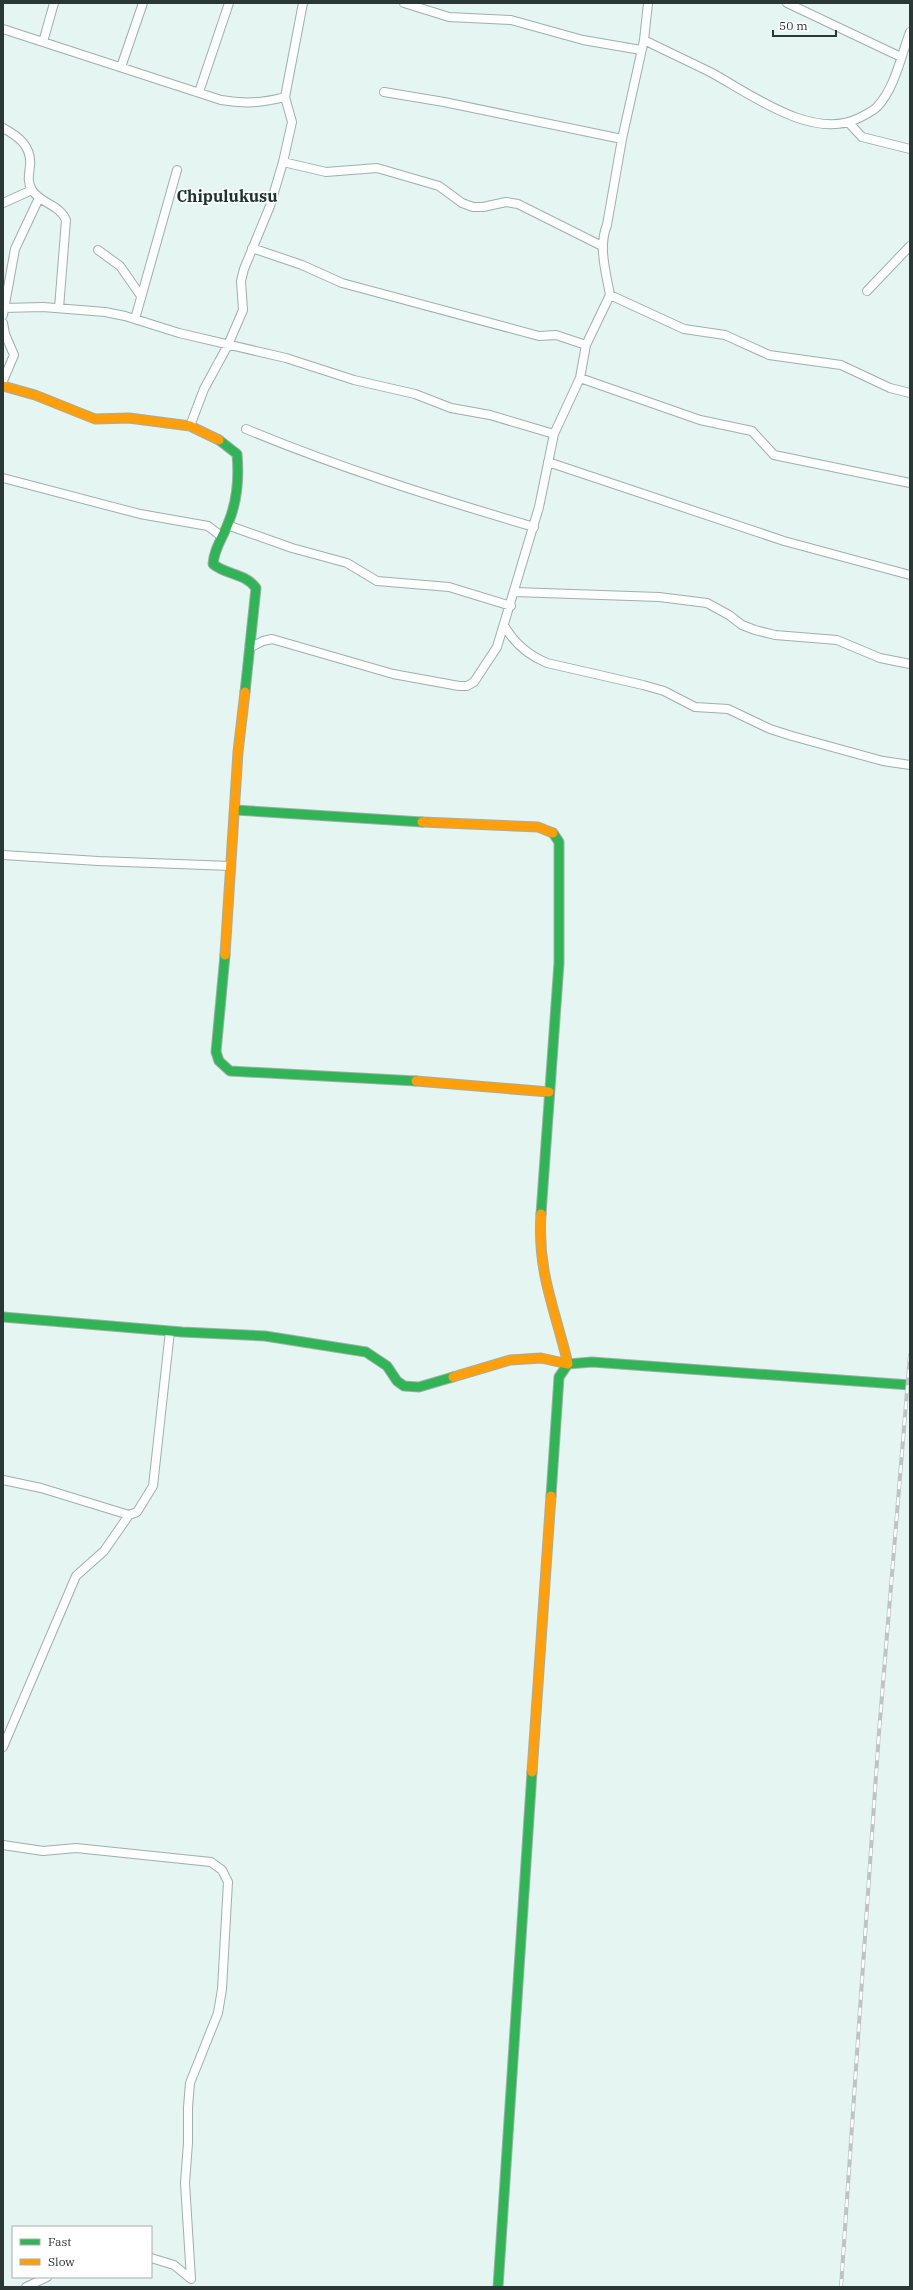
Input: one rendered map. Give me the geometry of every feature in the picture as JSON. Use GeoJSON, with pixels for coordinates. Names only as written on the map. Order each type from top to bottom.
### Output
{"type":"FeatureCollection","features":[{"type":"Feature","properties":{"kind":"street"},"geometry":{"type":"LineString","coordinates":[[43,42],[54,3]]}},
{"type":"Feature","properties":{"kind":"street"},"geometry":{"type":"LineString","coordinates":[[121,67],[143,3]]}},
{"type":"Feature","properties":{"kind":"street"},"geometry":{"type":"LineString","coordinates":[[199,92],[229,3]]}},
{"type":"Feature","properties":{"kind":"street"},"geometry":{"type":"LineString","coordinates":[[190,426],[204,389],[228,345],[243,310],[241,281],[244,268],[270,206],[283,162],[292,122],[285,97],[303,3]]}},
{"type":"Feature","properties":{"kind":"street"},"geometry":{"type":"LineString","coordinates":[[404,3],[449,16],[511,20],[583,40],[641,50]]}},
{"type":"Feature","properties":{"kind":"street"},"geometry":{"type":"LineString","coordinates":[[249,648],[263,641],[272,639],[393,674],[467,686],[474,682],[497,647],[505,627],[534,527],[554,434],[580,378],[586,345],[610,295],[602,246],[622,139],[644,40],[648,3]]}},
{"type":"Feature","properties":{"kind":"street"},"geometry":{"type":"LineString","coordinates":[[787,3],[901,57]]}},
{"type":"Feature","properties":{"kind":"street"},"geometry":{"type":"LineString","coordinates":[[3,29],[199,92],[241,103],[261,103],[285,97]]}},
{"type":"Feature","properties":{"kind":"street"},"geometry":{"type":"LineString","coordinates":[[644,40],[712,73],[768,105],[797,117],[828,125],[849,123],[876,108],[892,81],[910,32]]}},
{"type":"Feature","properties":{"kind":"street"},"geometry":{"type":"LineString","coordinates":[[384,92],[622,139]]}},
{"type":"Feature","properties":{"kind":"street"},"geometry":{"type":"LineString","coordinates":[[849,123],[862,137],[910,149]]}},
{"type":"Feature","properties":{"kind":"street"},"geometry":{"type":"LineString","coordinates":[[3,128],[25,143],[30,163],[28,182],[32,190],[39,198],[58,208],[66,220],[59,308]]}},
{"type":"Feature","properties":{"kind":"street"},"geometry":{"type":"LineString","coordinates":[[283,162],[326,172],[377,168],[439,186],[462,203],[473,207],[483,207],[506,202],[518,204],[602,246]]}},
{"type":"Feature","properties":{"kind":"street"},"geometry":{"type":"LineString","coordinates":[[135,319],[177,170]]}},
{"type":"Feature","properties":{"kind":"street"},"geometry":{"type":"LineString","coordinates":[[3,203],[32,190]]}},
{"type":"Feature","properties":{"kind":"street"},"geometry":{"type":"LineString","coordinates":[[3,315],[3,308],[15,249],[39,198]]}},
{"type":"Feature","properties":{"kind":"street"},"geometry":{"type":"LineString","coordinates":[[867,291],[910,246]]}},
{"type":"Feature","properties":{"kind":"street"},"geometry":{"type":"LineString","coordinates":[[252,248],[302,264],[342,283],[539,336],[556,335],[586,345]]}},
{"type":"Feature","properties":{"kind":"street"},"geometry":{"type":"LineString","coordinates":[[98,250],[120,266],[141,296]]}},
{"type":"Feature","properties":{"kind":"street"},"geometry":{"type":"LineString","coordinates":[[610,295],[684,329],[725,335],[769,355],[841,365],[890,388],[910,393]]}},
{"type":"Feature","properties":{"kind":"street"},"geometry":{"type":"LineString","coordinates":[[3,308],[59,308],[105,312],[228,345],[286,358],[354,380],[415,394],[451,408],[490,415],[554,434]]}},
{"type":"Feature","properties":{"kind":"street"},"geometry":{"type":"LineString","coordinates":[[3,323],[5,334],[14,355],[3,381]]}},
{"type":"Feature","properties":{"kind":"street"},"geometry":{"type":"LineString","coordinates":[[580,378],[700,420],[752,431],[774,455],[910,483]]}},
{"type":"Feature","properties":{"kind":"street"},"geometry":{"type":"LineString","coordinates":[[3,386],[35,395],[95,419],[129,418],[190,426],[224,443],[237,454],[233,502],[228,525],[221,536],[213,564],[227,572],[249,578],[256,588],[238,752],[235,810],[216,1052],[224,1067],[230,1071],[445,1083],[549,1092]]}},
{"type":"Feature","properties":{"kind":"street"},"geometry":{"type":"LineString","coordinates":[[246,429],[311,456],[406,489],[534,527]]}},
{"type":"Feature","properties":{"kind":"street"},"geometry":{"type":"LineString","coordinates":[[548,462],[784,541],[910,575]]}},
{"type":"Feature","properties":{"kind":"street"},"geometry":{"type":"LineString","coordinates":[[3,478],[140,514],[208,526],[221,536]]}},
{"type":"Feature","properties":{"kind":"street"},"geometry":{"type":"LineString","coordinates":[[228,525],[292,548],[347,563],[377,581],[449,587],[511,606]]}},
{"type":"Feature","properties":{"kind":"street"},"geometry":{"type":"LineString","coordinates":[[515,592],[659,597],[707,603],[729,615],[742,625],[756,630],[775,635],[837,640],[880,658],[910,664]]}},
{"type":"Feature","properties":{"kind":"street"},"geometry":{"type":"LineString","coordinates":[[505,627],[514,642],[524,651],[547,664],[643,685],[664,691],[695,707],[728,709],[764,726],[792,736],[883,761],[910,765]]}},
{"type":"Feature","properties":{"kind":"street"},"geometry":{"type":"LineString","coordinates":[[235,810],[398,822],[538,827],[553,833],[559,842],[559,963],[539,1240],[539,1260],[547,1296],[561,1333],[568,1364],[559,1377],[557,1394],[543,1597],[541,1671],[498,2287]]}},
{"type":"Feature","properties":{"kind":"street"},"geometry":{"type":"LineString","coordinates":[[3,855],[98,861],[230,866]]}},
{"type":"Feature","properties":{"kind":"street"},"geometry":{"type":"LineString","coordinates":[[3,1317],[170,1331],[265,1336],[366,1352],[388,1366],[397,1381],[408,1388],[418,1387],[510,1360],[541,1358],[568,1364],[607,1363],[910,1385]]}},
{"type":"Feature","properties":{"kind":"street"},"geometry":{"type":"LineString","coordinates":[[3,1747],[76,1576],[104,1551],[129,1515],[137,1512],[153,1486],[170,1331]]}},
{"type":"Feature","properties":{"kind":"street"},"geometry":{"type":"LineString","coordinates":[[3,1480],[41,1488],[129,1515]]}},
{"type":"Feature","properties":{"kind":"street"},"geometry":{"type":"LineString","coordinates":[[3,1845],[44,1850],[76,1848],[211,1862],[222,1870],[228,1882],[222,1989],[218,2013],[190,2083],[185,2183],[191,2283]]}},
{"type":"Feature","properties":{"kind":"street"},"geometry":{"type":"LineString","coordinates":[[152,2258],[174,2265],[191,2283]]}},
{"type":"Feature","properties":{"kind":"street"},"geometry":{"type":"LineString","coordinates":[[26,2287],[45,2278]]}},
{"type":"Feature","properties":{"kind":"railway"},"geometry":{"type":"LineString","coordinates":[[841,2287],[879,1732],[910,1355]]}},
{"type":"Feature","properties":{"kind":"traffic: fast"},"geometry":{"type":"LineString","coordinates":[[219,440],[237,454],[238,471],[236,497],[232,513],[215,553],[213,564],[218,568],[246,579],[256,588],[245,692]]}},
{"type":"Feature","properties":{"kind":"traffic: fast"},"geometry":{"type":"LineString","coordinates":[[235,810],[422,822]]}},
{"type":"Feature","properties":{"kind":"traffic: fast"},"geometry":{"type":"LineString","coordinates":[[541,1214],[559,963],[559,842],[553,833]]}},
{"type":"Feature","properties":{"kind":"traffic: fast"},"geometry":{"type":"LineString","coordinates":[[225,955],[216,1052],[219,1061],[230,1071],[416,1081]]}},
{"type":"Feature","properties":{"kind":"traffic: fast"},"geometry":{"type":"LineString","coordinates":[[3,1317],[182,1332],[265,1336],[366,1352],[387,1366],[397,1381],[404,1386],[419,1387],[453,1377]]}},
{"type":"Feature","properties":{"kind":"traffic: fast"},"geometry":{"type":"LineString","coordinates":[[551,1496],[559,1377],[568,1364],[592,1362],[910,1385]]}},
{"type":"Feature","properties":{"kind":"traffic: fast"},"geometry":{"type":"LineString","coordinates":[[498,2287],[532,1772]]}},
{"type":"Feature","properties":{"kind":"traffic: slow"},"geometry":{"type":"LineString","coordinates":[[3,386],[35,395],[95,419],[129,418],[190,426],[219,440]]}},
{"type":"Feature","properties":{"kind":"traffic: slow"},"geometry":{"type":"LineString","coordinates":[[225,955],[238,752],[245,692]]}},
{"type":"Feature","properties":{"kind":"traffic: slow"},"geometry":{"type":"LineString","coordinates":[[422,822],[538,827],[553,833]]}},
{"type":"Feature","properties":{"kind":"traffic: slow"},"geometry":{"type":"LineString","coordinates":[[416,1081],[549,1092]]}},
{"type":"Feature","properties":{"kind":"traffic: slow"},"geometry":{"type":"LineString","coordinates":[[453,1377],[510,1360],[541,1358],[568,1364],[544,1272],[540,1235],[541,1214]]}},
{"type":"Feature","properties":{"kind":"traffic: slow"},"geometry":{"type":"LineString","coordinates":[[532,1772],[551,1496]]}},
{"type":"Feature","properties":{"kind":"district","name":"Chipulukusu"},"geometry":{"type":"Point","coordinates":[227,196]}}]}
